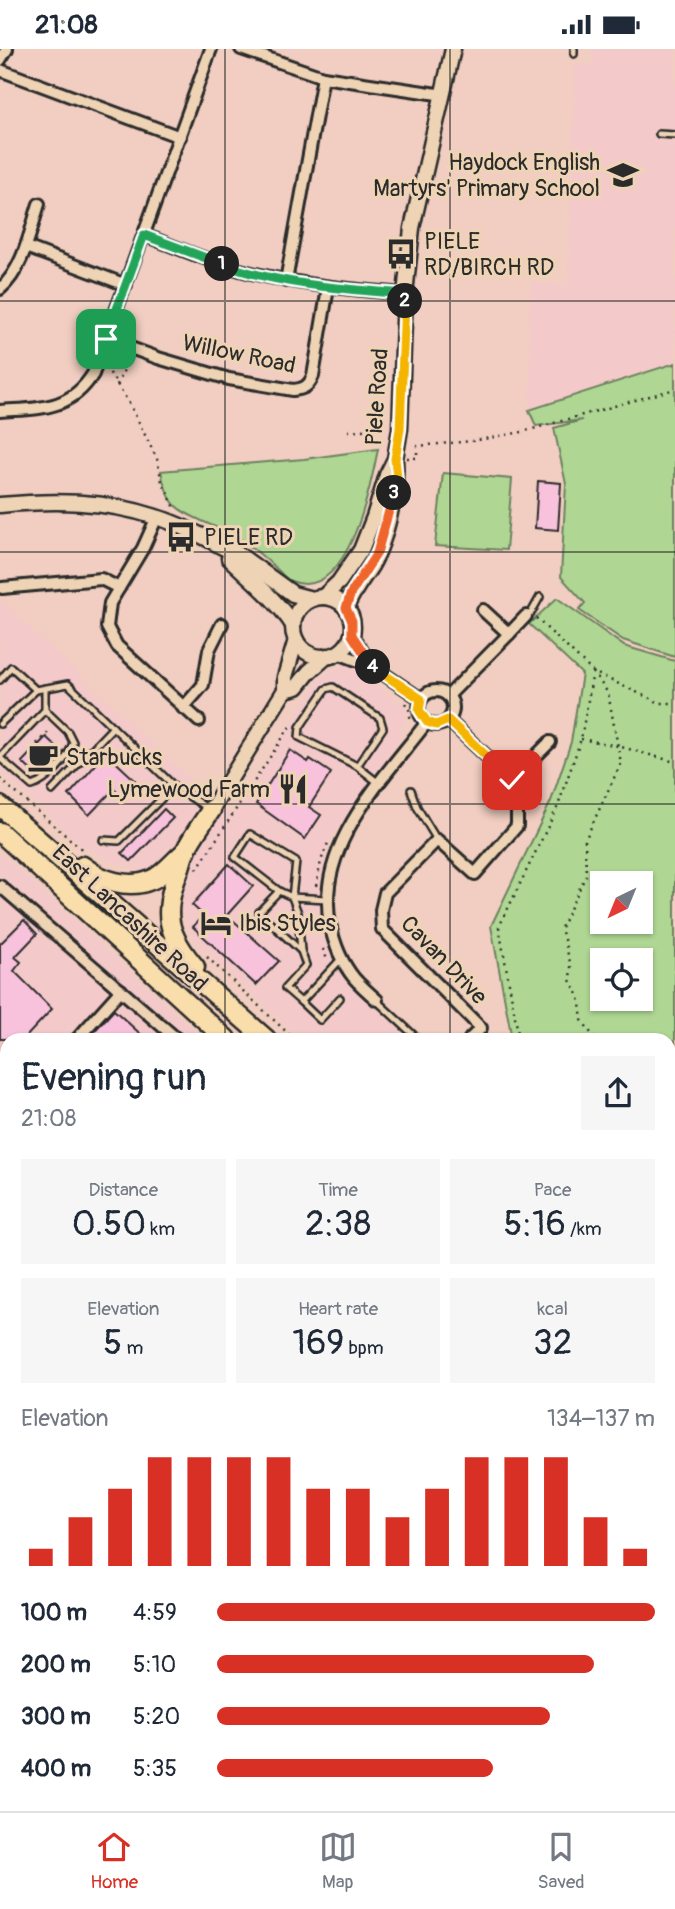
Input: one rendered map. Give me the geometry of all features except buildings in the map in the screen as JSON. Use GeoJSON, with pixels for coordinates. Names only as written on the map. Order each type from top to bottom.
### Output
{"type":"FeatureCollection","features":[{"type":"Feature","properties":{"kind":"highway"},"geometry":{"type":"LineString","coordinates":[[0,804],[99,878],[130,884],[152,880],[186,851]]}},
{"type":"Feature","properties":{"kind":"highway","name":"East Lancashire Road"},"geometry":{"type":"LineString","coordinates":[[0,804],[259,1033]]}},
{"type":"Feature","properties":{"kind":"highway"},"geometry":{"type":"LineString","coordinates":[[211,810],[186,851],[171,888],[168,910],[171,931],[183,954],[232,1010]]}},
{"type":"Feature","properties":{"kind":"highway","name":"East Lancashire Road"},"geometry":{"type":"LineString","coordinates":[[0,832],[219,1033]]}},
{"type":"Feature","properties":{"kind":"street"},"geometry":{"type":"LineString","coordinates":[[0,60],[7,49]]}},
{"type":"Feature","properties":{"kind":"street"},"geometry":{"type":"LineString","coordinates":[[0,411],[38,408],[66,401],[86,386],[100,356],[211,49]]}},
{"type":"Feature","properties":{"kind":"street"},"geometry":{"type":"LineString","coordinates":[[241,49],[323,78],[444,95]]}},
{"type":"Feature","properties":{"kind":"street","name":"Piele Road"},"geometry":{"type":"LineString","coordinates":[[346,608],[351,593],[377,553],[397,478],[395,459],[400,429],[405,294],[412,228],[453,49]]}},
{"type":"Feature","properties":{"kind":"street"},"geometry":{"type":"LineString","coordinates":[[0,71],[180,137]]}},
{"type":"Feature","properties":{"kind":"street"},"geometry":{"type":"LineString","coordinates":[[286,281],[323,78]]}},
{"type":"Feature","properties":{"kind":"street"},"geometry":{"type":"LineString","coordinates":[[0,289],[13,275],[26,247],[39,204]]}},
{"type":"Feature","properties":{"kind":"street"},"geometry":{"type":"LineString","coordinates":[[144,235],[238,270],[286,281],[328,288],[405,294]]}},
{"type":"Feature","properties":{"kind":"street"},"geometry":{"type":"LineString","coordinates":[[26,247],[126,285]]}},
{"type":"Feature","properties":{"kind":"street","name":"Willow Road"},"geometry":{"type":"LineString","coordinates":[[106,339],[229,379],[293,390],[302,389],[309,385],[313,376],[328,288]]}},
{"type":"Feature","properties":{"kind":"street","name":"Piele Road"},"geometry":{"type":"LineString","coordinates":[[317,598],[339,582],[361,550],[395,459]]}},
{"type":"Feature","properties":{"kind":"street"},"geometry":{"type":"LineString","coordinates":[[0,505],[39,501],[79,502],[157,517],[235,552],[293,594],[333,599],[346,608],[352,621],[352,635],[346,647],[309,672],[297,687],[285,690]]}},
{"type":"Feature","properties":{"kind":"street"},"geometry":{"type":"LineString","coordinates":[[157,517],[143,548],[110,603],[107,627],[117,646],[199,722]]}},
{"type":"Feature","properties":{"kind":"street"},"geometry":{"type":"LineString","coordinates":[[224,549],[230,559],[281,607],[308,652],[332,655],[372,666],[421,699]]}},
{"type":"Feature","properties":{"kind":"street"},"geometry":{"type":"LineString","coordinates":[[2,588],[101,579],[119,588]]}},
{"type":"Feature","properties":{"kind":"street"},"geometry":{"type":"LineString","coordinates":[[211,810],[285,690],[285,677],[299,609],[317,598]]}},
{"type":"Feature","properties":{"kind":"street"},"geometry":{"type":"LineString","coordinates":[[483,610],[509,634]]}},
{"type":"Feature","properties":{"kind":"street"},"geometry":{"type":"LineString","coordinates":[[448,696],[529,615]]}},
{"type":"Feature","properties":{"kind":"street"},"geometry":{"type":"LineString","coordinates":[[183,708],[203,685],[209,650],[222,624]]}},
{"type":"Feature","properties":{"kind":"street"},"geometry":{"type":"LineString","coordinates":[[352,635],[372,666]]}},
{"type":"Feature","properties":{"kind":"street"},"geometry":{"type":"LineString","coordinates":[[434,691],[448,696],[453,708],[448,720],[436,725],[427,722],[419,710],[421,699],[434,691]]}},
{"type":"Feature","properties":{"kind":"street"},"geometry":{"type":"LineString","coordinates":[[437,840],[475,874],[517,826],[517,796],[512,780],[448,720]]}},
{"type":"Feature","properties":{"kind":"street"},"geometry":{"type":"LineString","coordinates":[[377,1000],[352,977],[333,939],[327,899],[329,877],[344,836],[427,722]]}},
{"type":"Feature","properties":{"kind":"street"},"geometry":{"type":"LineString","coordinates":[[512,780],[550,742]]}},
{"type":"Feature","properties":{"kind":"street","name":"Cavan Drive"},"geometry":{"type":"LineString","coordinates":[[437,840],[385,893],[381,910],[382,929],[481,1028],[476,1033]]}},
{"type":"Feature","properties":{"kind":"street"},"geometry":{"type":"LineString","coordinates":[[0,886],[170,1033]]}},
{"type":"Feature","properties":{"kind":"street"},"geometry":{"type":"LineString","coordinates":[[82,1033],[121,990]]}},
{"type":"Feature","properties":{"kind":"lane"},"geometry":{"type":"LineString","coordinates":[[659,134],[675,135]]}},
{"type":"Feature","properties":{"kind":"lane"},"geometry":{"type":"LineString","coordinates":[[529,615],[540,597]]}},
{"type":"Feature","properties":{"kind":"lane"},"geometry":{"type":"LineString","coordinates":[[0,680],[11,667],[36,689]]}},
{"type":"Feature","properties":{"kind":"lane"},"geometry":{"type":"LineString","coordinates":[[0,724],[36,689],[68,684],[174,786],[211,810]]}},
{"type":"Feature","properties":{"kind":"lane"},"geometry":{"type":"LineString","coordinates":[[357,766],[383,727],[380,718],[332,687],[326,689],[300,727],[299,737],[357,766],[380,784]]}},
{"type":"Feature","properties":{"kind":"lane"},"geometry":{"type":"LineString","coordinates":[[45,688],[45,710],[0,757],[32,786],[40,783],[71,751],[73,742],[68,732],[45,710]]}},
{"type":"Feature","properties":{"kind":"lane"},"geometry":{"type":"LineString","coordinates":[[52,791],[113,727]]}},
{"type":"Feature","properties":{"kind":"lane"},"geometry":{"type":"LineString","coordinates":[[103,840],[119,841],[174,786]]}},
{"type":"Feature","properties":{"kind":"lane"},"geometry":{"type":"LineString","coordinates":[[411,790],[416,807],[437,840]]}},
{"type":"Feature","properties":{"kind":"lane"},"geometry":{"type":"LineString","coordinates":[[327,899],[292,897],[279,891],[235,857],[250,834],[296,862],[292,897],[298,913],[301,951],[306,965],[285,988],[320,1020],[340,997]]}},
{"type":"Feature","properties":{"kind":"lane"},"geometry":{"type":"LineString","coordinates":[[279,891],[259,912],[301,951]]}},
{"type":"Feature","properties":{"kind":"lane"},"geometry":{"type":"LineString","coordinates":[[301,1002],[341,959]]}},
{"type":"Feature","properties":{"kind":"lane"},"geometry":{"type":"LineString","coordinates":[[377,1000],[412,1033]]}},
{"type":"Feature","properties":{"kind":"path"},"geometry":{"type":"LineString","coordinates":[[117,385],[132,349]]}},
{"type":"Feature","properties":{"kind":"path"},"geometry":{"type":"LineString","coordinates":[[100,356],[157,459],[162,482],[175,510]]}},
{"type":"Feature","properties":{"kind":"path"},"geometry":{"type":"LineString","coordinates":[[417,458],[417,446],[473,441],[522,432],[675,389]]}},
{"type":"Feature","properties":{"kind":"path"},"geometry":{"type":"LineString","coordinates":[[348,431],[373,429]]}},
{"type":"Feature","properties":{"kind":"path"},"geometry":{"type":"LineString","coordinates":[[529,615],[593,672],[608,693],[621,763],[586,840],[586,875],[561,928],[571,966],[570,980],[579,996],[582,1020],[590,1033]]}},
{"type":"Feature","properties":{"kind":"path"},"geometry":{"type":"LineString","coordinates":[[593,672],[660,703],[675,703]]}},
{"type":"Feature","properties":{"kind":"path"},"geometry":{"type":"LineString","coordinates":[[518,1033],[499,927],[558,806],[581,739],[593,672]]}},
{"type":"Feature","properties":{"kind":"path"},"geometry":{"type":"LineString","coordinates":[[400,697],[409,709],[412,719],[410,728]]}},
{"type":"Feature","properties":{"kind":"path"},"geometry":{"type":"LineString","coordinates":[[32,749],[58,722]]}},
{"type":"Feature","properties":{"kind":"path"},"geometry":{"type":"LineString","coordinates":[[581,739],[675,762]]}},
{"type":"Feature","properties":{"kind":"shaded area","name":"Haydock English Martyrs' Primary School"},"geometry":{"type":"Polygon","coordinates":[[[593,49],[675,49],[675,363],[529,410],[530,283],[568,286],[575,64],[593,66],[593,49]]]}},
{"type":"Feature","properties":{"kind":"shaded area"},"geometry":{"type":"Polygon","coordinates":[[[0,600],[232,818],[322,675],[347,663],[407,710],[398,742],[327,844],[319,916],[351,981],[411,1033],[293,1033],[197,944],[180,910],[133,868],[114,863],[82,846],[0,771],[0,600]]]}},
{"type":"Feature","properties":{"kind":"shaded area"},"geometry":{"type":"Polygon","coordinates":[[[0,852],[198,1033],[0,1033],[0,852]]]}},
{"type":"Feature","properties":{"kind":"green space"},"geometry":{"type":"Polygon","coordinates":[[[675,363],[675,657],[623,640],[579,610],[585,603],[561,577],[566,484],[554,428],[582,420],[536,426],[529,410],[675,363]]]}},
{"type":"Feature","properties":{"kind":"green space"},"geometry":{"type":"Polygon","coordinates":[[[378,449],[362,513],[342,559],[328,575],[311,583],[289,580],[243,541],[180,509],[168,494],[161,471],[304,459],[378,449]]]}},
{"type":"Feature","properties":{"kind":"green space"},"geometry":{"type":"Polygon","coordinates":[[[443,473],[512,479],[506,550],[435,546],[443,473]]]}},
{"type":"Feature","properties":{"kind":"green space"},"geometry":{"type":"Polygon","coordinates":[[[557,598],[624,646],[675,661],[675,1033],[511,1033],[491,926],[551,801],[571,742],[582,674],[529,624],[557,598]]]}},
{"type":"Feature","properties":{"kind":"place","name":"Haydock English Martyrs' Primary School"},"geometry":{"type":"Point","coordinates":[623,175]}},
{"type":"Feature","properties":{"kind":"place","name":"PIELE RD/BIRCH RD"},"geometry":{"type":"Point","coordinates":[401,254]}},
{"type":"Feature","properties":{"kind":"place","name":"PIELE RD"},"geometry":{"type":"Point","coordinates":[181,537]}},
{"type":"Feature","properties":{"kind":"place","name":"Starbucks"},"geometry":{"type":"Point","coordinates":[43,757]}},
{"type":"Feature","properties":{"kind":"place","name":"Lymewood Farm"},"geometry":{"type":"Point","coordinates":[293,789]}},
{"type":"Feature","properties":{"kind":"place","name":"Ibis Styles"},"geometry":{"type":"Point","coordinates":[216,923]}},
{"type":"Feature","properties":{"kind":"route"},"geometry":{"type":"LineString","coordinates":[[106,339],[144,235],[238,270],[286,281],[328,288],[405,294],[400,429],[395,459],[397,478],[377,553],[351,593],[346,608],[352,621],[352,635],[372,666],[421,699],[419,710],[423,719],[436,725],[448,720],[512,780]]}}]}
